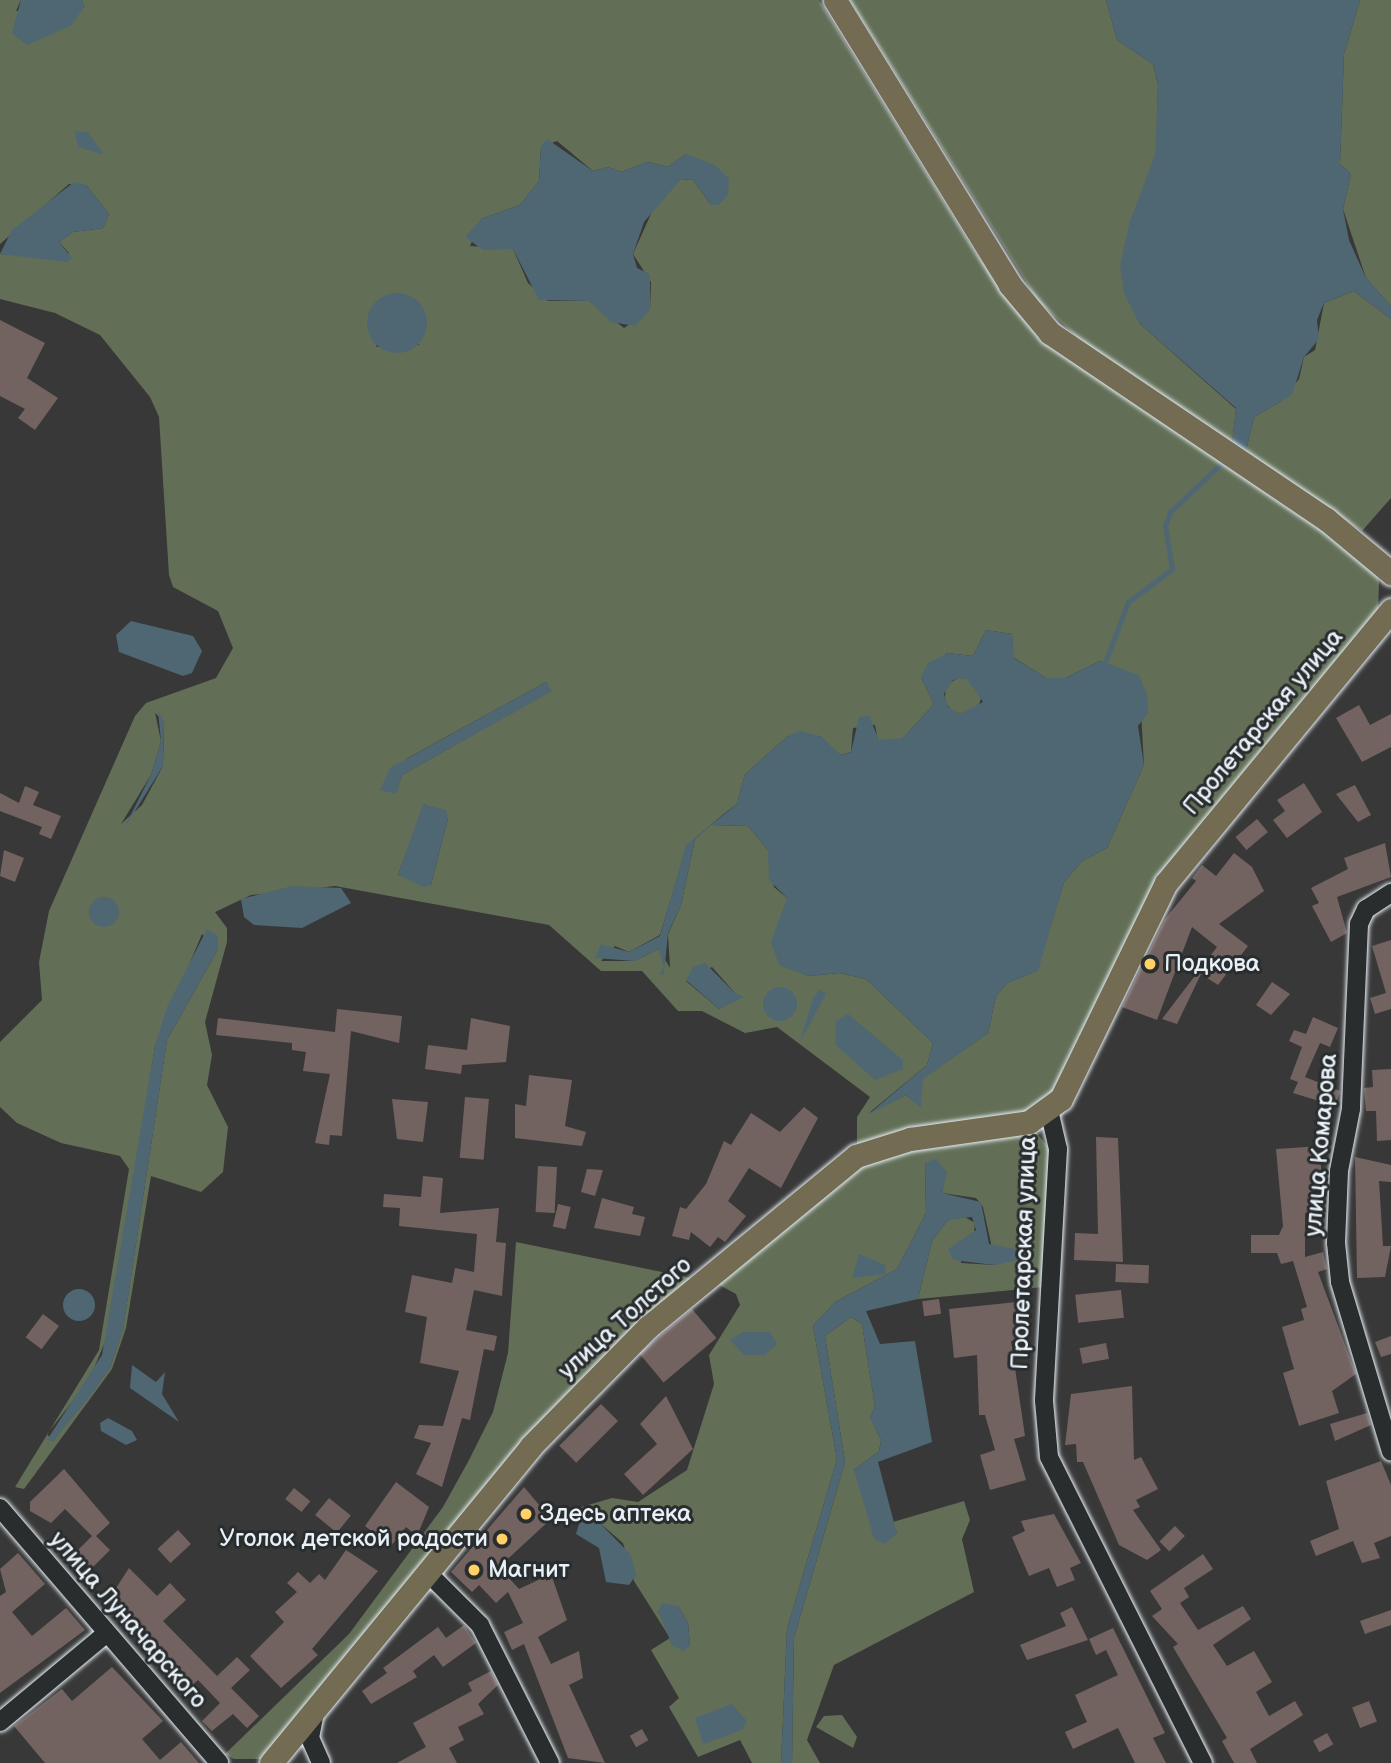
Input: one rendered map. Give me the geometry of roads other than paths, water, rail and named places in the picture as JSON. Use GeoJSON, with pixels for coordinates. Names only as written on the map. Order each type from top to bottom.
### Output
{"type":"FeatureCollection","features":[{"type":"Feature","properties":{"kind":"main road"},"geometry":{"type":"LineString","coordinates":[[835,0],[1028,310],[1082,358],[1266,478],[1391,573]]}},
{"type":"Feature","properties":{"kind":"main road","name":"Пролетарская улица"},"geometry":{"type":"LineString","coordinates":[[1049,1110],[1070,1084],[1166,883],[1391,610]]}},
{"type":"Feature","properties":{"kind":"main road","name":"улица Толстого"},"geometry":{"type":"LineString","coordinates":[[271,1763],[600,1371],[844,1164],[910,1139],[1022,1124],[1049,1110]]}},
{"type":"Feature","properties":{"kind":"street","name":"улица Комарова"},"geometry":{"type":"LineString","coordinates":[[1391,892],[1366,909],[1359,924],[1352,1109],[1336,1234],[1340,1282],[1391,1452]]}},
{"type":"Feature","properties":{"kind":"street","name":"Пролетарская улица"},"geometry":{"type":"LineString","coordinates":[[1049,1110],[1058,1149],[1044,1401],[1049,1457],[1203,1763]]}},
{"type":"Feature","properties":{"kind":"street","name":"улица Луначарского"},"geometry":{"type":"LineString","coordinates":[[0,1508],[219,1763]]}},
{"type":"Feature","properties":{"kind":"street"},"geometry":{"type":"LineString","coordinates":[[428,1573],[480,1625],[550,1763]]}},
{"type":"Feature","properties":{"kind":"street"},"geometry":{"type":"LineString","coordinates":[[0,1722],[107,1633]]}},
{"type":"Feature","properties":{"kind":"street"},"geometry":{"type":"LineString","coordinates":[[315,1712],[310,1738],[321,1763]]}},
{"type":"Feature","properties":{"kind":"water"},"geometry":{"type":"Polygon","coordinates":[[[21,0],[82,0],[84,7],[72,25],[27,45],[12,33],[21,0]]]}},
{"type":"Feature","properties":{"kind":"water"},"geometry":{"type":"Polygon","coordinates":[[[1106,0],[1360,0],[1344,54],[1340,164],[1351,174],[1343,209],[1349,240],[1366,278],[1391,306],[1391,319],[1354,291],[1324,303],[1317,320],[1319,339],[1304,357],[1292,395],[1254,417],[1246,451],[1232,443],[1236,408],[1139,323],[1124,293],[1120,265],[1130,221],[1155,155],[1158,85],[1153,64],[1117,40],[1106,0]]]}},
{"type":"Feature","properties":{"kind":"water"},"geometry":{"type":"Polygon","coordinates":[[[75,131],[88,132],[104,155],[78,147],[75,131]]]}},
{"type":"Feature","properties":{"kind":"water"},"geometry":{"type":"Polygon","coordinates":[[[547,139],[593,171],[608,167],[621,172],[648,162],[668,167],[686,154],[715,165],[729,179],[728,195],[719,205],[711,205],[693,180],[681,179],[644,222],[633,254],[637,268],[650,274],[650,310],[635,326],[611,322],[589,301],[539,300],[513,249],[483,250],[465,237],[481,219],[520,205],[539,181],[541,146],[547,139]]]}},
{"type":"Feature","properties":{"kind":"water"},"geometry":{"type":"Polygon","coordinates":[[[74,182],[86,185],[109,214],[103,228],[73,232],[59,242],[72,258],[67,262],[0,254],[12,230],[74,182]]]}},
{"type":"Feature","properties":{"kind":"water"},"geometry":{"type":"Polygon","coordinates":[[[397,293],[414,298],[422,306],[427,323],[422,340],[414,348],[397,353],[380,348],[372,340],[367,323],[372,306],[380,298],[397,293]]]}},
{"type":"Feature","properties":{"kind":"water"},"geometry":{"type":"Polygon","coordinates":[[[131,621],[193,636],[202,651],[192,673],[183,676],[119,652],[116,635],[131,621]]]}},
{"type":"Feature","properties":{"kind":"water"},"geometry":{"type":"Polygon","coordinates":[[[986,630],[1012,634],[1014,658],[1046,678],[1065,678],[1100,661],[1139,675],[1147,695],[1148,713],[1138,726],[1144,765],[1107,848],[1082,861],[1064,882],[1038,971],[1007,983],[996,996],[988,1033],[923,1079],[921,1108],[906,1095],[869,1114],[927,1065],[933,1043],[866,979],[839,973],[809,976],[779,965],[771,942],[787,898],[769,880],[768,850],[748,826],[711,825],[695,839],[681,905],[668,933],[664,974],[659,975],[664,967],[659,949],[634,961],[595,958],[601,944],[629,952],[660,936],[686,845],[737,804],[745,774],[788,736],[800,731],[820,736],[841,755],[851,752],[859,717],[869,716],[879,740],[903,738],[934,704],[921,677],[928,663],[948,653],[973,656],[986,630]],[[966,678],[953,680],[944,694],[948,707],[960,714],[983,702],[966,678]]]}},
{"type":"Feature","properties":{"kind":"water"},"geometry":{"type":"Polygon","coordinates":[[[546,682],[552,691],[402,775],[396,794],[380,790],[390,768],[546,682]]]}},
{"type":"Feature","properties":{"kind":"water"},"geometry":{"type":"Polygon","coordinates":[[[158,711],[164,721],[163,766],[122,832],[151,775],[161,741],[158,711]]]}},
{"type":"Feature","properties":{"kind":"water"},"geometry":{"type":"Polygon","coordinates":[[[423,804],[446,810],[448,818],[431,885],[424,887],[398,875],[423,804]]]}},
{"type":"Feature","properties":{"kind":"water"},"geometry":{"type":"Polygon","coordinates":[[[292,886],[341,888],[351,903],[302,928],[254,925],[244,917],[241,899],[292,886]]]}},
{"type":"Feature","properties":{"kind":"water"},"geometry":{"type":"Polygon","coordinates":[[[104,897],[115,901],[119,912],[115,923],[104,927],[93,923],[89,912],[93,901],[104,897]]]}},
{"type":"Feature","properties":{"kind":"water"},"geometry":{"type":"Polygon","coordinates":[[[207,929],[218,936],[218,949],[167,1040],[123,1330],[110,1368],[53,1441],[47,1440],[102,1355],[155,1046],[167,1007],[207,929]]]}},
{"type":"Feature","properties":{"kind":"water"},"geometry":{"type":"Polygon","coordinates":[[[705,963],[735,993],[744,997],[719,1009],[686,980],[693,967],[705,963]]]}},
{"type":"Feature","properties":{"kind":"water"},"geometry":{"type":"Polygon","coordinates":[[[780,987],[792,992],[797,1004],[792,1016],[780,1021],[768,1016],[763,1004],[768,992],[780,987]]]}},
{"type":"Feature","properties":{"kind":"water"},"geometry":{"type":"Polygon","coordinates":[[[820,989],[826,994],[800,1042],[813,998],[820,989]]]}},
{"type":"Feature","properties":{"kind":"water"},"geometry":{"type":"Polygon","coordinates":[[[848,1014],[903,1060],[903,1069],[875,1080],[835,1044],[836,1021],[848,1014]]]}},
{"type":"Feature","properties":{"kind":"water"},"geometry":{"type":"Polygon","coordinates":[[[936,1159],[947,1172],[942,1193],[981,1202],[989,1244],[1019,1250],[1021,1259],[994,1265],[953,1260],[948,1249],[976,1230],[972,1217],[948,1220],[932,1241],[918,1299],[866,1311],[880,1344],[915,1341],[932,1442],[878,1462],[897,1534],[884,1544],[874,1539],[854,1470],[879,1451],[881,1440],[870,1417],[875,1407],[862,1324],[851,1317],[825,1336],[845,1462],[794,1638],[792,1763],[781,1763],[787,1629],[837,1459],[813,1326],[835,1302],[897,1269],[926,1213],[925,1163],[936,1159]]]}},
{"type":"Feature","properties":{"kind":"water"},"geometry":{"type":"Polygon","coordinates":[[[859,1254],[885,1265],[886,1274],[852,1278],[859,1254]]]}},
{"type":"Feature","properties":{"kind":"water"},"geometry":{"type":"Polygon","coordinates":[[[79,1289],[90,1294],[95,1305],[90,1316],[79,1321],[68,1316],[63,1305],[68,1294],[79,1289]]]}},
{"type":"Feature","properties":{"kind":"water"},"geometry":{"type":"Polygon","coordinates":[[[743,1332],[770,1332],[777,1344],[765,1355],[744,1355],[730,1340],[743,1332]]]}},
{"type":"Feature","properties":{"kind":"water"},"geometry":{"type":"Polygon","coordinates":[[[132,1365],[156,1382],[165,1372],[162,1394],[179,1422],[130,1388],[132,1365]]]}},
{"type":"Feature","properties":{"kind":"water"},"geometry":{"type":"Polygon","coordinates":[[[108,1418],[132,1431],[137,1440],[126,1445],[101,1431],[100,1423],[108,1418]]]}},
{"type":"Feature","properties":{"kind":"water"},"geometry":{"type":"Polygon","coordinates":[[[594,1517],[631,1555],[636,1575],[629,1585],[606,1582],[599,1548],[576,1534],[580,1521],[594,1517]]]}},
{"type":"Feature","properties":{"kind":"water"},"geometry":{"type":"Polygon","coordinates":[[[662,1603],[678,1606],[688,1623],[690,1646],[683,1651],[672,1645],[658,1611],[662,1603]]]}},
{"type":"Feature","properties":{"kind":"water"},"geometry":{"type":"Polygon","coordinates":[[[732,1704],[747,1721],[742,1730],[703,1744],[695,1718],[732,1704]]]}},
{"type":"Feature","properties":{"kind":"waterway"},"geometry":{"type":"LineString","coordinates":[[1103,668],[1128,602],[1172,569],[1165,526],[1170,512],[1226,459]]}},
{"type":"Feature","properties":{"kind":"place","name":"Подкова"},"geometry":{"type":"Point","coordinates":[1150,964]}},
{"type":"Feature","properties":{"kind":"place","name":"Здесь аптека"},"geometry":{"type":"Point","coordinates":[526,1514]}},
{"type":"Feature","properties":{"kind":"place","name":"Уголок детской радости"},"geometry":{"type":"Point","coordinates":[502,1539]}},
{"type":"Feature","properties":{"kind":"place","name":"Магнит"},"geometry":{"type":"Point","coordinates":[474,1570]}}]}
